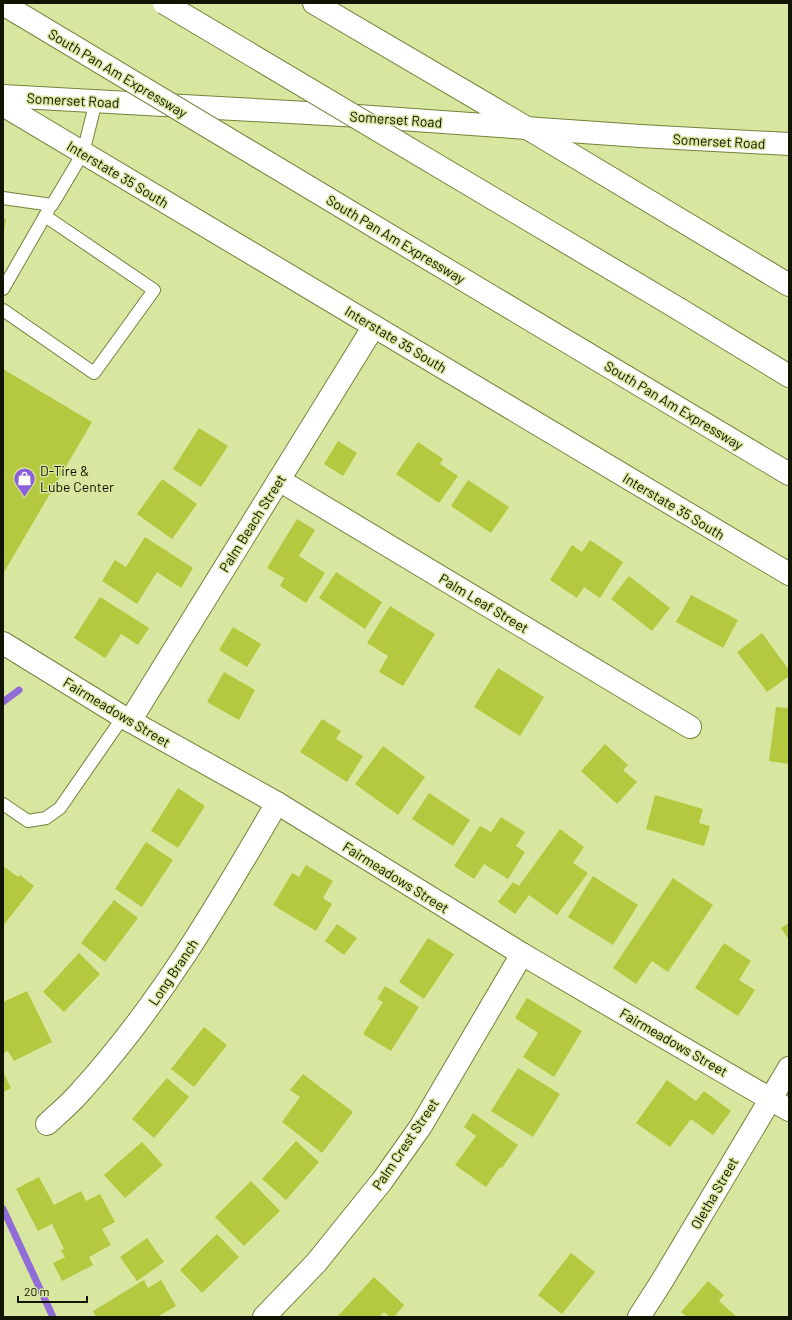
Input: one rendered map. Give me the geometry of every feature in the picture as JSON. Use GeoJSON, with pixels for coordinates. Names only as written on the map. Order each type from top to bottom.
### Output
{"type":"FeatureCollection","features":[{"type":"Feature","properties":{"kind":"main road"},"geometry":{"type":"LineString","coordinates":[[164,3],[789,376]]}},
{"type":"Feature","properties":{"kind":"main road"},"geometry":{"type":"LineString","coordinates":[[314,3],[527,128],[789,285]]}},
{"type":"Feature","properties":{"kind":"main road","name":"South Pan Am Expressway"},"geometry":{"type":"LineString","coordinates":[[3,4],[789,474]]}},
{"type":"Feature","properties":{"kind":"main road","name":"Somerset Road"},"geometry":{"type":"LineString","coordinates":[[3,96],[336,115],[640,136],[789,144]]}},
{"type":"Feature","properties":{"kind":"main road","name":"Interstate 35 South"},"geometry":{"type":"LineString","coordinates":[[3,106],[789,574]]}},
{"type":"Feature","properties":{"kind":"main road","name":"Palm Beach Street"},"geometry":{"type":"LineString","coordinates":[[127,719],[279,480],[374,326]]}},
{"type":"Feature","properties":{"kind":"main road","name":"Palm Leaf Street"},"geometry":{"type":"LineString","coordinates":[[279,480],[690,727]]}},
{"type":"Feature","properties":{"kind":"main road","name":"Fairmeadows Street"},"geometry":{"type":"LineString","coordinates":[[3,643],[127,719],[277,803],[522,954],[789,1110]]}},
{"type":"Feature","properties":{"kind":"main road","name":"Long Branch"},"geometry":{"type":"LineString","coordinates":[[47,1124],[82,1091],[138,1023],[180,963],[228,888],[277,803]]}},
{"type":"Feature","properties":{"kind":"main road","name":"Palm Crest Street"},"geometry":{"type":"LineString","coordinates":[[264,1317],[316,1263],[382,1181],[421,1126],[522,954]]}},
{"type":"Feature","properties":{"kind":"main road","name":"Oletha Street"},"geometry":{"type":"LineString","coordinates":[[639,1317],[789,1068]]}},
{"type":"Feature","properties":{"kind":"lane"},"geometry":{"type":"LineString","coordinates":[[3,289],[9,268],[45,216],[83,153],[96,101]]}},
{"type":"Feature","properties":{"kind":"lane"},"geometry":{"type":"LineString","coordinates":[[3,198],[52,205]]}},
{"type":"Feature","properties":{"kind":"lane"},"geometry":{"type":"LineString","coordinates":[[3,310],[94,373],[154,290],[45,216]]}},
{"type":"Feature","properties":{"kind":"lane"},"geometry":{"type":"LineString","coordinates":[[3,804],[28,821],[46,818],[60,808],[127,719]]}},
{"type":"Feature","properties":{"kind":"building"},"geometry":{"type":"Polygon","coordinates":[[[3,219],[6,219],[4,230],[3,230],[3,219]]]}},
{"type":"Feature","properties":{"kind":"building","name":"D-Tire & Lube Center"},"geometry":{"type":"Polygon","coordinates":[[[3,369],[92,422],[3,574],[3,369]]]}},
{"type":"Feature","properties":{"kind":"building"},"geometry":{"type":"Polygon","coordinates":[[[199,428],[228,446],[201,487],[173,469],[199,428]]]}},
{"type":"Feature","properties":{"kind":"building"},"geometry":{"type":"Polygon","coordinates":[[[338,441],[357,453],[343,476],[324,464],[338,441]]]}},
{"type":"Feature","properties":{"kind":"building"},"geometry":{"type":"Polygon","coordinates":[[[418,442],[443,459],[440,464],[458,476],[439,503],[396,474],[418,442]]]}},
{"type":"Feature","properties":{"kind":"building"},"geometry":{"type":"Polygon","coordinates":[[[162,479],[197,504],[172,539],[137,514],[162,479]]]}},
{"type":"Feature","properties":{"kind":"building"},"geometry":{"type":"Polygon","coordinates":[[[468,480],[509,507],[491,533],[451,506],[468,480]]]}},
{"type":"Feature","properties":{"kind":"building"},"geometry":{"type":"Polygon","coordinates":[[[297,519],[315,530],[299,556],[325,573],[306,603],[280,586],[284,578],[267,568],[297,519]]]}},
{"type":"Feature","properties":{"kind":"building"},"geometry":{"type":"Polygon","coordinates":[[[145,537],[193,568],[181,588],[157,572],[137,604],[102,581],[115,560],[126,567],[145,537]]]}},
{"type":"Feature","properties":{"kind":"building"},"geometry":{"type":"Polygon","coordinates":[[[590,540],[623,562],[600,598],[584,587],[577,598],[550,580],[572,545],[582,552],[590,540]]]}},
{"type":"Feature","properties":{"kind":"building"},"geometry":{"type":"Polygon","coordinates":[[[336,572],[382,602],[365,629],[319,598],[336,572]]]}},
{"type":"Feature","properties":{"kind":"building"},"geometry":{"type":"Polygon","coordinates":[[[629,576],[670,608],[652,631],[611,599],[629,576]]]}},
{"type":"Feature","properties":{"kind":"building"},"geometry":{"type":"Polygon","coordinates":[[[691,595],[738,620],[723,648],[676,622],[691,595]]]}},
{"type":"Feature","properties":{"kind":"building"},"geometry":{"type":"Polygon","coordinates":[[[100,597],[149,628],[138,645],[121,634],[105,658],[74,638],[100,597]]]}},
{"type":"Feature","properties":{"kind":"building"},"geometry":{"type":"Polygon","coordinates":[[[390,606],[435,634],[403,686],[379,672],[388,656],[367,643],[390,606]]]}},
{"type":"Feature","properties":{"kind":"building"},"geometry":{"type":"Polygon","coordinates":[[[233,627],[261,644],[247,667],[219,650],[233,627]]]}},
{"type":"Feature","properties":{"kind":"building"},"geometry":{"type":"Polygon","coordinates":[[[762,633],[789,670],[789,676],[767,692],[737,652],[762,633]]]}},
{"type":"Feature","properties":{"kind":"building"},"geometry":{"type":"Polygon","coordinates":[[[498,668],[544,697],[520,736],[474,707],[498,668]]]}},
{"type":"Feature","properties":{"kind":"building"},"geometry":{"type":"Polygon","coordinates":[[[224,672],[255,690],[239,720],[207,702],[224,672]]]}},
{"type":"Feature","properties":{"kind":"building"},"geometry":{"type":"Polygon","coordinates":[[[776,707],[789,708],[789,764],[769,761],[776,707]]]}},
{"type":"Feature","properties":{"kind":"building"},"geometry":{"type":"Polygon","coordinates":[[[322,719],[341,731],[336,739],[363,756],[347,782],[300,752],[322,719]]]}},
{"type":"Feature","properties":{"kind":"building"},"geometry":{"type":"Polygon","coordinates":[[[605,744],[628,765],[623,770],[637,782],[617,804],[581,771],[605,744]]]}},
{"type":"Feature","properties":{"kind":"building"},"geometry":{"type":"Polygon","coordinates":[[[383,746],[425,777],[398,815],[355,784],[383,746]]]}},
{"type":"Feature","properties":{"kind":"building"},"geometry":{"type":"Polygon","coordinates":[[[178,788],[205,806],[178,848],[151,831],[178,788]]]}},
{"type":"Feature","properties":{"kind":"building"},"geometry":{"type":"Polygon","coordinates":[[[429,793],[470,820],[453,846],[412,819],[429,793]]]}},
{"type":"Feature","properties":{"kind":"building"},"geometry":{"type":"Polygon","coordinates":[[[655,795],[703,809],[699,823],[710,826],[704,846],[646,829],[655,795]]]}},
{"type":"Feature","properties":{"kind":"building"},"geometry":{"type":"Polygon","coordinates":[[[501,817],[525,832],[516,846],[525,852],[508,879],[484,864],[474,879],[454,866],[480,826],[491,832],[501,817]]]}},
{"type":"Feature","properties":{"kind":"building"},"geometry":{"type":"Polygon","coordinates":[[[560,829],[584,847],[573,863],[588,873],[557,915],[529,895],[515,914],[498,902],[513,882],[519,886],[560,829]]]}},
{"type":"Feature","properties":{"kind":"building"},"geometry":{"type":"Polygon","coordinates":[[[146,842],[173,860],[142,907],[115,889],[146,842]]]}},
{"type":"Feature","properties":{"kind":"building"},"geometry":{"type":"Polygon","coordinates":[[[306,865],[333,881],[323,898],[332,904],[316,931],[273,905],[292,873],[299,877],[306,865]]]}},
{"type":"Feature","properties":{"kind":"building"},"geometry":{"type":"Polygon","coordinates":[[[3,866],[18,877],[20,875],[34,886],[3,926],[3,866]]]}},
{"type":"Feature","properties":{"kind":"building"},"geometry":{"type":"Polygon","coordinates":[[[593,876],[638,905],[613,945],[568,917],[593,876]]]}},
{"type":"Feature","properties":{"kind":"building"},"geometry":{"type":"Polygon","coordinates":[[[673,878],[713,905],[668,972],[652,961],[636,984],[613,968],[673,878]]]}},
{"type":"Feature","properties":{"kind":"building"},"geometry":{"type":"Polygon","coordinates":[[[114,900],[138,918],[105,962],[81,943],[114,900]]]}},
{"type":"Feature","properties":{"kind":"building"},"geometry":{"type":"Polygon","coordinates":[[[789,923],[789,940],[781,928],[789,923]]]}},
{"type":"Feature","properties":{"kind":"building"},"geometry":{"type":"Polygon","coordinates":[[[337,924],[357,938],[344,955],[325,941],[337,924]]]}},
{"type":"Feature","properties":{"kind":"building"},"geometry":{"type":"Polygon","coordinates":[[[428,938],[454,954],[424,999],[399,982],[428,938]]]}},
{"type":"Feature","properties":{"kind":"building"},"geometry":{"type":"Polygon","coordinates":[[[724,943],[751,961],[739,980],[755,990],[738,1016],[695,988],[724,943]]]}},
{"type":"Feature","properties":{"kind":"building"},"geometry":{"type":"Polygon","coordinates":[[[79,953],[100,974],[64,1012],[43,992],[79,953]]]}},
{"type":"Feature","properties":{"kind":"building"},"geometry":{"type":"Polygon","coordinates":[[[385,986],[419,1007],[391,1051],[363,1034],[383,1002],[377,999],[385,986]]]}},
{"type":"Feature","properties":{"kind":"building"},"geometry":{"type":"Polygon","coordinates":[[[27,991],[52,1042],[14,1061],[8,1051],[3,1053],[3,1002],[27,991]]]}},
{"type":"Feature","properties":{"kind":"building"},"geometry":{"type":"Polygon","coordinates":[[[527,998],[582,1031],[554,1077],[523,1057],[538,1033],[515,1018],[527,998]]]}},
{"type":"Feature","properties":{"kind":"building"},"geometry":{"type":"Polygon","coordinates":[[[204,1027],[227,1045],[194,1087],[171,1069],[204,1027]]]}},
{"type":"Feature","properties":{"kind":"building"},"geometry":{"type":"Polygon","coordinates":[[[518,1068],[560,1094],[533,1137],[491,1111],[518,1068]]]}},
{"type":"Feature","properties":{"kind":"building"},"geometry":{"type":"Polygon","coordinates":[[[3,1072],[11,1088],[3,1092],[3,1072]]]}},
{"type":"Feature","properties":{"kind":"building"},"geometry":{"type":"Polygon","coordinates":[[[303,1074],[353,1112],[322,1153],[282,1122],[300,1097],[290,1090],[303,1074]]]}},
{"type":"Feature","properties":{"kind":"building"},"geometry":{"type":"Polygon","coordinates":[[[167,1078],[189,1097],[154,1138],[132,1119],[167,1078]]]}},
{"type":"Feature","properties":{"kind":"building"},"geometry":{"type":"Polygon","coordinates":[[[667,1080],[696,1101],[704,1091],[731,1111],[713,1135],[691,1119],[670,1147],[636,1123],[667,1080]]]}},
{"type":"Feature","properties":{"kind":"building"},"geometry":{"type":"Polygon","coordinates":[[[473,1113],[518,1145],[502,1168],[500,1167],[486,1187],[455,1165],[476,1136],[464,1127],[473,1113]]]}},
{"type":"Feature","properties":{"kind":"building"},"geometry":{"type":"Polygon","coordinates":[[[296,1141],[319,1162],[286,1200],[262,1179],[296,1141]]]}},
{"type":"Feature","properties":{"kind":"building"},"geometry":{"type":"Polygon","coordinates":[[[142,1142],[163,1165],[125,1198],[104,1175],[142,1142]]]}},
{"type":"Feature","properties":{"kind":"building"},"geometry":{"type":"Polygon","coordinates":[[[39,1177],[54,1205],[81,1191],[86,1201],[100,1194],[115,1222],[102,1229],[111,1245],[89,1257],[93,1265],[62,1281],[53,1263],[65,1257],[61,1250],[64,1249],[52,1224],[38,1231],[16,1189],[39,1177]]]}},
{"type":"Feature","properties":{"kind":"building"},"geometry":{"type":"Polygon","coordinates":[[[251,1181],[280,1211],[244,1246],[215,1217],[251,1181]]]}},
{"type":"Feature","properties":{"kind":"building"},"geometry":{"type":"Polygon","coordinates":[[[217,1234],[239,1257],[202,1293],[180,1270],[217,1234]]]}},
{"type":"Feature","properties":{"kind":"building"},"geometry":{"type":"Polygon","coordinates":[[[147,1238],[164,1262],[137,1281],[120,1257],[147,1238]]]}},
{"type":"Feature","properties":{"kind":"building"},"geometry":{"type":"Polygon","coordinates":[[[571,1253],[595,1272],[562,1314],[538,1295],[571,1253]]]}},
{"type":"Feature","properties":{"kind":"building"},"geometry":{"type":"Polygon","coordinates":[[[374,1277],[404,1305],[394,1317],[390,1317],[384,1312],[379,1317],[338,1316],[374,1277]]]}},
{"type":"Feature","properties":{"kind":"building"},"geometry":{"type":"Polygon","coordinates":[[[144,1280],[148,1288],[161,1280],[176,1306],[157,1317],[96,1317],[93,1311],[144,1280]]]}},
{"type":"Feature","properties":{"kind":"building"},"geometry":{"type":"Polygon","coordinates":[[[708,1281],[724,1295],[719,1301],[737,1317],[687,1317],[681,1312],[708,1281]]]}},
{"type":"Feature","properties":{"kind":"waterway"},"geometry":{"type":"LineString","coordinates":[[3,702],[19,690]]}},
{"type":"Feature","properties":{"kind":"waterway"},"geometry":{"type":"LineString","coordinates":[[3,1209],[53,1317]]}},
{"type":"Feature","properties":{"kind":"place","name":"D-Tire & Lube Center"},"geometry":{"type":"Point","coordinates":[25,498]}}]}
